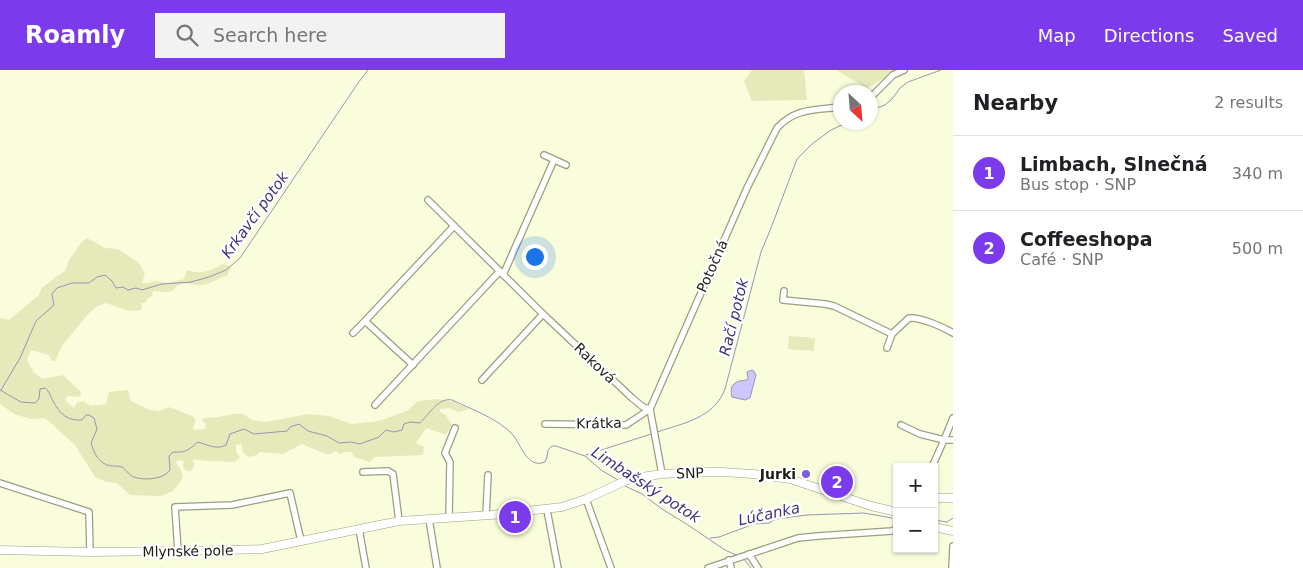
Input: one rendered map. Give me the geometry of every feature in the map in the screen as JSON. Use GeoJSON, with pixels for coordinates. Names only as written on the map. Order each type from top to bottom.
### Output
{"type":"FeatureCollection","features":[{"type":"Feature","properties":{"kind":"street"},"geometry":{"type":"LineString","coordinates":[[878,89],[893,75],[904,70]]}},
{"type":"Feature","properties":{"kind":"street","name":"Potočná"},"geometry":{"type":"LineString","coordinates":[[650,409],[747,188],[777,128],[789,116],[802,111],[833,108]]}},
{"type":"Feature","properties":{"kind":"street"},"geometry":{"type":"LineString","coordinates":[[544,155],[566,165]]}},
{"type":"Feature","properties":{"kind":"street"},"geometry":{"type":"LineString","coordinates":[[375,405],[502,273],[554,160]]}},
{"type":"Feature","properties":{"kind":"street","name":"Raková"},"geometry":{"type":"LineString","coordinates":[[428,200],[543,314],[632,398],[643,408],[650,409]]}},
{"type":"Feature","properties":{"kind":"street"},"geometry":{"type":"LineString","coordinates":[[353,333],[454,226]]}},
{"type":"Feature","properties":{"kind":"street"},"geometry":{"type":"LineString","coordinates":[[782,307],[784,291]]}},
{"type":"Feature","properties":{"kind":"street"},"geometry":{"type":"LineString","coordinates":[[783,300],[834,306],[892,334]]}},
{"type":"Feature","properties":{"kind":"street"},"geometry":{"type":"LineString","coordinates":[[482,380],[543,314]]}},
{"type":"Feature","properties":{"kind":"street"},"geometry":{"type":"LineString","coordinates":[[887,348],[892,334],[909,318],[942,327],[953,333]]}},
{"type":"Feature","properties":{"kind":"street"},"geometry":{"type":"LineString","coordinates":[[365,322],[412,365]]}},
{"type":"Feature","properties":{"kind":"street"},"geometry":{"type":"LineString","coordinates":[[650,409],[662,474]]}},
{"type":"Feature","properties":{"kind":"street","name":"Krátka"},"geometry":{"type":"LineString","coordinates":[[545,424],[626,424],[650,409]]}},
{"type":"Feature","properties":{"kind":"street"},"geometry":{"type":"LineString","coordinates":[[934,463],[953,418]]}},
{"type":"Feature","properties":{"kind":"street"},"geometry":{"type":"LineString","coordinates":[[901,425],[920,434],[944,440],[953,440]]}},
{"type":"Feature","properties":{"kind":"street"},"geometry":{"type":"LineString","coordinates":[[449,517],[450,462],[445,453],[455,428]]}},
{"type":"Feature","properties":{"kind":"street"},"geometry":{"type":"LineString","coordinates":[[363,472],[388,470],[393,474],[399,521]]}},
{"type":"Feature","properties":{"kind":"street","name":"SNP"},"geometry":{"type":"LineString","coordinates":[[429,519],[547,510],[586,499],[610,487],[635,478],[662,474],[722,472],[783,477],[800,481],[862,503],[893,511]]}},
{"type":"Feature","properties":{"kind":"street"},"geometry":{"type":"LineString","coordinates":[[488,475],[488,515]]}},
{"type":"Feature","properties":{"kind":"street"},"geometry":{"type":"LineString","coordinates":[[0,483],[89,512],[90,552]]}},
{"type":"Feature","properties":{"kind":"street"},"geometry":{"type":"LineString","coordinates":[[178,551],[174,507],[232,505],[290,492],[301,541]]}},
{"type":"Feature","properties":{"kind":"street"},"geometry":{"type":"LineString","coordinates":[[938,498],[953,498]]}},
{"type":"Feature","properties":{"kind":"street"},"geometry":{"type":"LineString","coordinates":[[586,499],[611,568]]}},
{"type":"Feature","properties":{"kind":"street"},"geometry":{"type":"LineString","coordinates":[[547,510],[558,568]]}},
{"type":"Feature","properties":{"kind":"street"},"geometry":{"type":"LineString","coordinates":[[429,519],[437,568]]}},
{"type":"Feature","properties":{"kind":"street","name":"Mlynské pole"},"geometry":{"type":"LineString","coordinates":[[0,550],[90,552],[262,549],[399,521],[429,519]]}},
{"type":"Feature","properties":{"kind":"street"},"geometry":{"type":"LineString","coordinates":[[938,528],[953,531]]}},
{"type":"Feature","properties":{"kind":"street"},"geometry":{"type":"LineString","coordinates":[[359,529],[366,568]]}},
{"type":"Feature","properties":{"kind":"street"},"geometry":{"type":"LineString","coordinates":[[708,568],[798,538],[893,530]]}},
{"type":"Feature","properties":{"kind":"street"},"geometry":{"type":"LineString","coordinates":[[952,568],[953,546]]}},
{"type":"Feature","properties":{"kind":"street"},"geometry":{"type":"LineString","coordinates":[[744,556],[758,568]]}},
{"type":"Feature","properties":{"kind":"street"},"geometry":{"type":"LineString","coordinates":[[729,560],[732,568]]}},
{"type":"Feature","properties":{"kind":"green space"},"geometry":{"type":"Polygon","coordinates":[[[752,70],[804,70],[807,100],[752,101],[744,81],[752,70]]]}},
{"type":"Feature","properties":{"kind":"green space"},"geometry":{"type":"Polygon","coordinates":[[[836,70],[900,70],[872,85],[862,85],[836,70]]]}},
{"type":"Feature","properties":{"kind":"green space"},"geometry":{"type":"Polygon","coordinates":[[[87,238],[105,248],[118,249],[139,263],[145,274],[142,283],[155,281],[168,283],[184,279],[187,270],[206,272],[223,264],[231,267],[227,276],[206,284],[183,283],[179,284],[173,291],[153,291],[152,296],[145,303],[141,303],[141,310],[129,311],[106,303],[98,306],[89,313],[62,346],[55,361],[52,361],[49,355],[31,350],[27,360],[34,373],[43,379],[63,375],[81,392],[80,397],[68,396],[65,400],[74,408],[77,403],[83,401],[91,406],[106,404],[109,392],[128,390],[131,401],[150,410],[160,411],[168,407],[193,416],[196,421],[193,427],[194,430],[205,429],[206,424],[202,419],[233,414],[243,414],[252,420],[266,422],[308,414],[329,416],[351,424],[379,421],[407,411],[418,401],[438,399],[454,402],[469,409],[458,412],[450,408],[440,409],[440,412],[446,415],[452,425],[446,435],[426,428],[416,443],[424,447],[423,455],[374,457],[370,462],[354,457],[351,452],[340,454],[336,451],[328,455],[302,444],[283,454],[259,452],[257,455],[248,457],[242,451],[242,444],[236,445],[236,452],[240,457],[235,462],[192,459],[195,464],[191,471],[186,471],[183,467],[184,461],[178,460],[176,463],[181,470],[183,478],[173,491],[162,496],[130,495],[117,483],[107,482],[95,477],[75,445],[45,418],[30,419],[14,414],[0,404],[0,318],[9,320],[38,296],[42,288],[65,271],[69,260],[87,238]]]}},
{"type":"Feature","properties":{"kind":"green space"},"geometry":{"type":"Polygon","coordinates":[[[789,336],[815,338],[814,351],[788,349],[789,336]]]}},
{"type":"Feature","properties":{"kind":"shaded area"},"geometry":{"type":"Polygon","coordinates":[[[753,370],[756,375],[750,398],[745,400],[732,397],[732,386],[739,381],[747,380],[747,372],[753,370]]]}},
{"type":"Feature","properties":{"kind":"waterway","name":"Krkavčí potok"},"geometry":{"type":"LineString","coordinates":[[1,390],[20,358],[36,321],[54,305],[52,294],[57,288],[72,283],[89,283],[97,277],[105,275],[116,288],[123,287],[128,290],[136,288],[142,290],[162,284],[191,282],[226,270],[240,258],[368,70]]}},
{"type":"Feature","properties":{"kind":"waterway","name":"Račí potok"},"geometry":{"type":"LineString","coordinates":[[878,108],[885,105],[908,82],[941,70]]}},
{"type":"Feature","properties":{"kind":"waterway","name":"Račí potok"},"geometry":{"type":"LineString","coordinates":[[657,432],[697,418],[714,407],[720,399],[725,389],[761,252],[797,159],[812,144],[833,129]]}},
{"type":"Feature","properties":{"kind":"waterway","name":"Limbašský potok"},"geometry":{"type":"LineString","coordinates":[[0,390],[21,402],[35,403],[39,399],[40,389],[45,388],[58,410],[68,418],[82,420],[86,415],[94,418],[97,429],[91,443],[98,459],[107,465],[122,467],[132,476],[138,478],[149,479],[167,473],[170,470],[169,456],[173,452],[187,450],[198,442],[212,446],[223,446],[226,445],[230,434],[244,429],[254,434],[287,431],[290,427],[299,424],[308,431],[327,436],[339,443],[351,442],[360,444],[379,437],[386,430],[394,432],[402,430],[404,424],[410,422],[420,423],[434,407],[443,401],[452,400],[493,419],[507,429],[529,459],[534,462],[545,462],[548,450],[552,446],[556,446],[585,456],[601,470],[618,480]]}},
{"type":"Feature","properties":{"kind":"waterway","name":"Račí potok"},"geometry":{"type":"LineString","coordinates":[[586,455],[651,434]]}},
{"type":"Feature","properties":{"kind":"waterway","name":"Limbašský potok"},"geometry":{"type":"LineString","coordinates":[[625,486],[642,494],[725,550],[738,556]]}},
{"type":"Feature","properties":{"kind":"waterway","name":"Lúčanka"},"geometry":{"type":"LineString","coordinates":[[710,538],[719,537],[754,524],[769,523],[776,519],[807,515],[864,513],[892,518]]}},
{"type":"Feature","properties":{"kind":"waterway","name":"Lúčanka"},"geometry":{"type":"LineString","coordinates":[[938,521],[947,522],[953,518]]}},
{"type":"Feature","properties":{"kind":"waterway","name":"Limbašský potok"},"geometry":{"type":"LineString","coordinates":[[744,559],[751,568]]}},
{"type":"Feature","properties":{"kind":"place","name":"Jurki"},"geometry":{"type":"Point","coordinates":[806,474]}},
{"type":"Feature","properties":{"kind":"place","name":"Coffeeshopa"},"geometry":{"type":"Point","coordinates":[837,482]}},
{"type":"Feature","properties":{"kind":"place","name":"Limbach, Slnečná"},"geometry":{"type":"Point","coordinates":[515,517]}}]}
